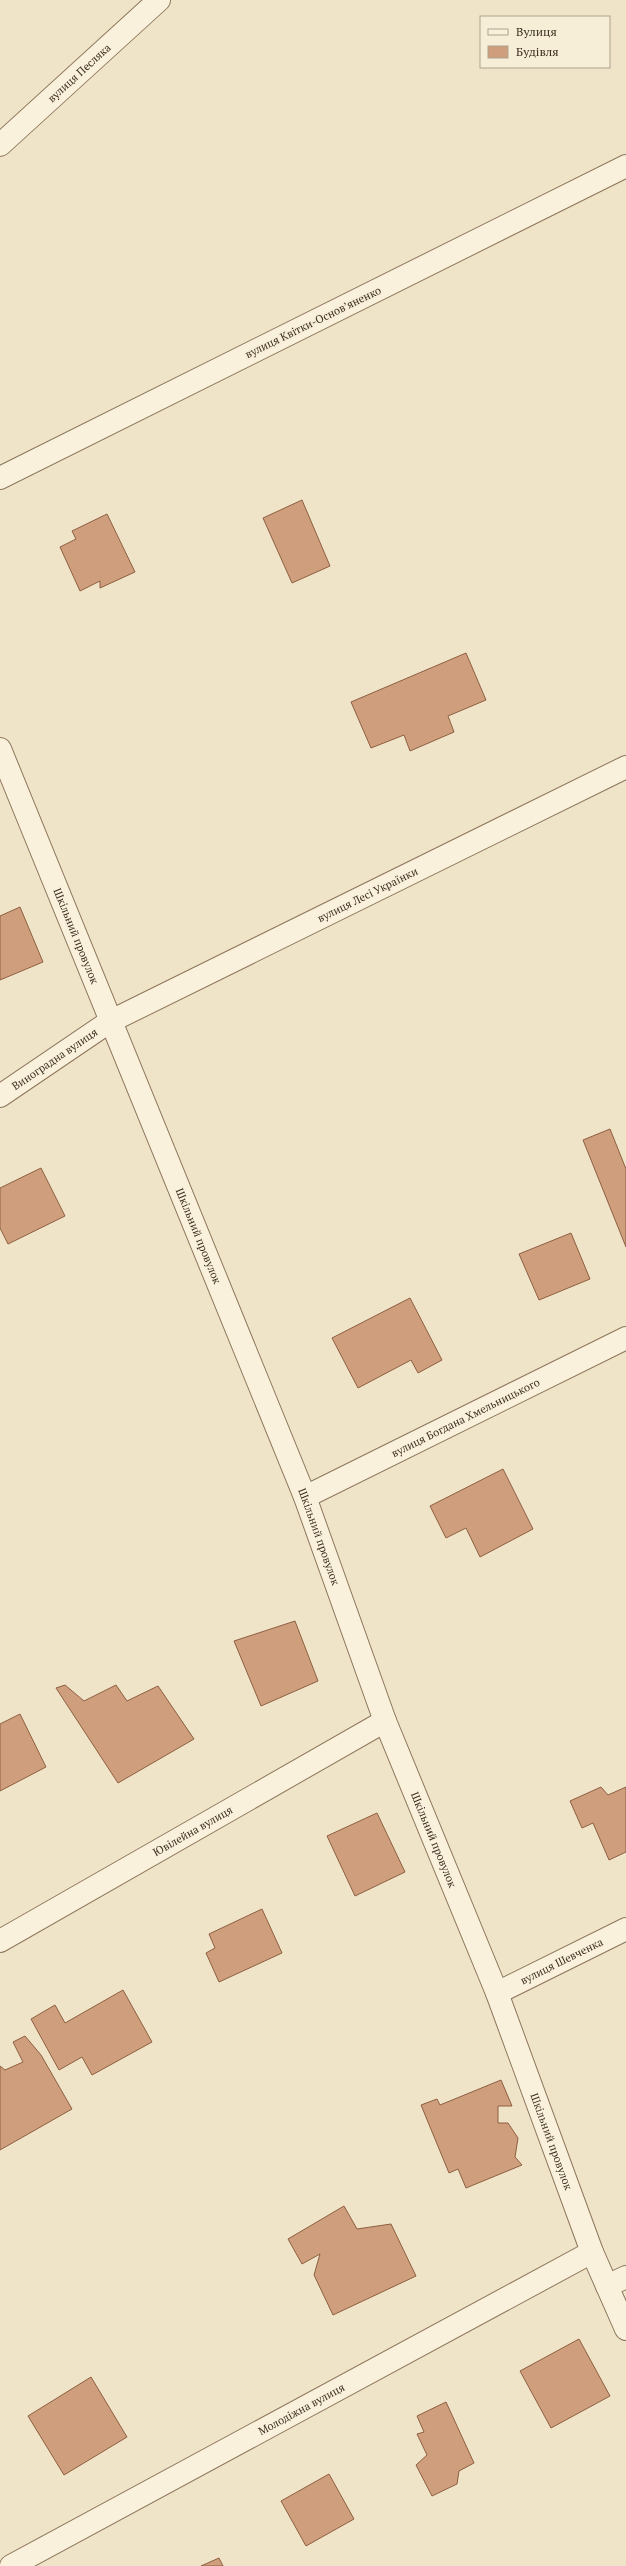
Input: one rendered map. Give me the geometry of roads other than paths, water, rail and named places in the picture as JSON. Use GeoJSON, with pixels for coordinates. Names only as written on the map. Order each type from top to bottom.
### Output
{"type":"FeatureCollection","features":[{"type":"Feature","properties":{"kind":"street","name":"вулиця Песляка"},"geometry":{"type":"LineString","coordinates":[[0,145],[159,0]]}},
{"type":"Feature","properties":{"kind":"street","name":"вулиця Квітки-Основʼяненко"},"geometry":{"type":"LineString","coordinates":[[0,478],[626,166]]}},
{"type":"Feature","properties":{"kind":"street","name":"Шкільний провулок"},"geometry":{"type":"LineString","coordinates":[[0,749],[110,1022],[306,1497],[385,1721],[497,1993],[592,2252],[617,2282],[626,2329]]}},
{"type":"Feature","properties":{"kind":"street","name":"вулиця Лесі Українки"},"geometry":{"type":"LineString","coordinates":[[110,1022],[626,767]]}},
{"type":"Feature","properties":{"kind":"street","name":"Виноградна вулиця"},"geometry":{"type":"LineString","coordinates":[[0,1096],[110,1022]]}},
{"type":"Feature","properties":{"kind":"street","name":"вулиця Богдана Хмельницького"},"geometry":{"type":"LineString","coordinates":[[306,1497],[626,1338]]}},
{"type":"Feature","properties":{"kind":"street","name":"Ювілейна вулиця"},"geometry":{"type":"LineString","coordinates":[[0,1941],[385,1721]]}},
{"type":"Feature","properties":{"kind":"street","name":"вулиця Шевченка"},"geometry":{"type":"LineString","coordinates":[[497,1993],[626,1929]]}},
{"type":"Feature","properties":{"kind":"street","name":"Молодіжна вулиця"},"geometry":{"type":"LineString","coordinates":[[11,2566],[592,2252]]}}]}
